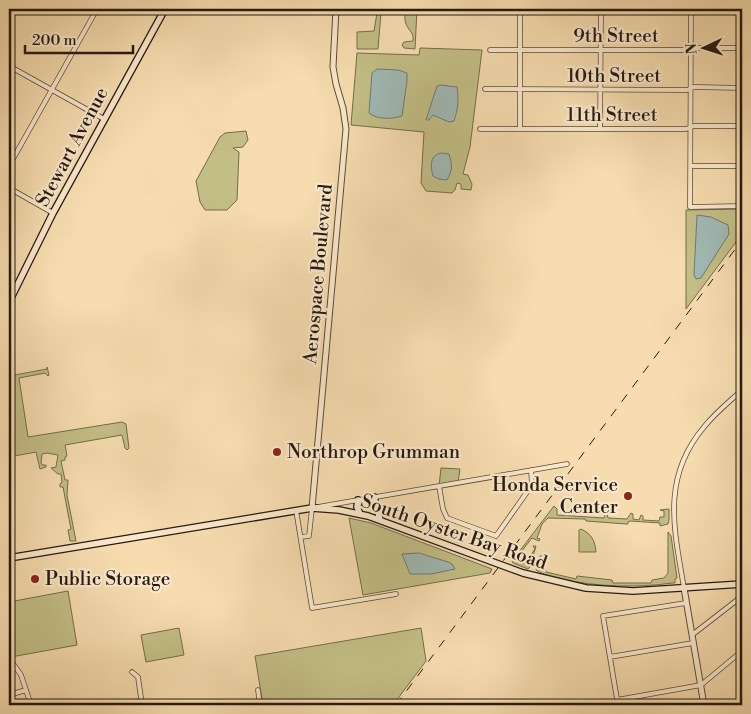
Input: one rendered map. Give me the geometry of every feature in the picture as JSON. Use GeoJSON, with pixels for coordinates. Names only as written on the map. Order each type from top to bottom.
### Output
{"type":"FeatureCollection","features":[{"type":"Feature","properties":{"kind":"main road","name":"Stewart Avenue"},"geometry":{"type":"LineString","coordinates":[[9,302],[53,213],[165,9]]}},
{"type":"Feature","properties":{"kind":"main road"},"geometry":{"type":"LineString","coordinates":[[374,497],[380,520]]}},
{"type":"Feature","properties":{"kind":"main road"},"geometry":{"type":"LineString","coordinates":[[358,500],[357,507],[360,514]]}},
{"type":"Feature","properties":{"kind":"main road","name":"South Oyster Bay Road"},"geometry":{"type":"LineString","coordinates":[[9,558],[312,508],[339,510],[380,520],[517,571],[561,583],[619,591],[742,584]]}},
{"type":"Feature","properties":{"kind":"street"},"geometry":{"type":"LineString","coordinates":[[9,15],[12,9]]}},
{"type":"Feature","properties":{"kind":"street"},"geometry":{"type":"LineString","coordinates":[[9,166],[97,9]]}},
{"type":"Feature","properties":{"kind":"street","name":"Aerospace Boulevard"},"geometry":{"type":"LineString","coordinates":[[301,538],[309,536],[346,129],[344,108],[336,84],[333,67],[336,9]]}},
{"type":"Feature","properties":{"kind":"street"},"geometry":{"type":"LineString","coordinates":[[691,9],[690,207],[742,206]]}},
{"type":"Feature","properties":{"kind":"street"},"geometry":{"type":"LineString","coordinates":[[492,10],[742,9]]}},
{"type":"Feature","properties":{"kind":"street"},"geometry":{"type":"LineString","coordinates":[[520,10],[520,128]]}},
{"type":"Feature","properties":{"kind":"street"},"geometry":{"type":"LineString","coordinates":[[600,129],[601,10]]}},
{"type":"Feature","properties":{"kind":"street","name":"9th Street"},"geometry":{"type":"LineString","coordinates":[[490,50],[687,50],[742,48]]}},
{"type":"Feature","properties":{"kind":"street"},"geometry":{"type":"LineString","coordinates":[[9,66],[104,119]]}},
{"type":"Feature","properties":{"kind":"street","name":"10th Street"},"geometry":{"type":"LineString","coordinates":[[485,89],[687,90],[691,88],[742,88]]}},
{"type":"Feature","properties":{"kind":"street","name":"11th Street"},"geometry":{"type":"LineString","coordinates":[[480,128],[686,129],[691,127],[742,126]]}},
{"type":"Feature","properties":{"kind":"street"},"geometry":{"type":"LineString","coordinates":[[691,166],[742,166]]}},
{"type":"Feature","properties":{"kind":"street"},"geometry":{"type":"LineString","coordinates":[[9,188],[53,213]]}},
{"type":"Feature","properties":{"kind":"street"},"geometry":{"type":"LineString","coordinates":[[704,705],[673,519],[673,500],[678,476],[686,453],[704,427],[742,390]]}},
{"type":"Feature","properties":{"kind":"street"},"geometry":{"type":"LineString","coordinates":[[312,508],[567,464]]}},
{"type":"Feature","properties":{"kind":"street"},"geometry":{"type":"LineString","coordinates":[[439,486],[443,509],[447,518],[496,536],[532,485],[531,470]]}},
{"type":"Feature","properties":{"kind":"street"},"geometry":{"type":"LineString","coordinates":[[296,510],[312,608],[396,594]]}},
{"type":"Feature","properties":{"kind":"street"},"geometry":{"type":"LineString","coordinates":[[692,635],[741,598]]}},
{"type":"Feature","properties":{"kind":"street"},"geometry":{"type":"LineString","coordinates":[[686,602],[603,616],[618,703],[701,685],[742,652]]}},
{"type":"Feature","properties":{"kind":"street"},"geometry":{"type":"LineString","coordinates":[[610,657],[693,643]]}},
{"type":"Feature","properties":{"kind":"street"},"geometry":{"type":"LineString","coordinates":[[9,658],[21,675],[30,705]]}},
{"type":"Feature","properties":{"kind":"street"},"geometry":{"type":"LineString","coordinates":[[132,672],[138,677],[142,705]]}},
{"type":"Feature","properties":{"kind":"street"},"geometry":{"type":"LineString","coordinates":[[9,695],[26,690]]}},
{"type":"Feature","properties":{"kind":"street"},"geometry":{"type":"LineString","coordinates":[[258,690],[260,705]]}},
{"type":"Feature","properties":{"kind":"shaded area"},"geometry":{"type":"Polygon","coordinates":[[[405,9],[417,9],[415,49],[404,48],[402,45],[404,42],[413,41],[412,34],[405,22],[405,9]]]}},
{"type":"Feature","properties":{"kind":"shaded area"},"geometry":{"type":"Polygon","coordinates":[[[381,12],[378,49],[357,49],[357,32],[374,31],[377,13],[381,12]]]}},
{"type":"Feature","properties":{"kind":"shaded area"},"geometry":{"type":"Polygon","coordinates":[[[420,48],[482,50],[470,147],[463,174],[468,175],[472,184],[471,190],[461,189],[461,184],[457,183],[452,193],[426,191],[421,183],[424,132],[351,125],[357,53],[419,55],[420,48]]]}},
{"type":"Feature","properties":{"kind":"shaded area"},"geometry":{"type":"Polygon","coordinates":[[[246,131],[248,140],[243,147],[233,148],[239,152],[237,200],[227,210],[205,210],[200,202],[196,181],[220,137],[225,133],[246,131]]]}},
{"type":"Feature","properties":{"kind":"shaded area"},"geometry":{"type":"Polygon","coordinates":[[[742,209],[742,234],[686,309],[686,210],[742,209]]]}},
{"type":"Feature","properties":{"kind":"shaded area"},"geometry":{"type":"Polygon","coordinates":[[[47,367],[48,376],[45,373],[19,378],[28,437],[122,422],[126,424],[129,448],[127,450],[122,435],[65,445],[67,456],[65,460],[61,461],[65,480],[68,480],[67,495],[76,541],[70,541],[68,530],[71,529],[63,487],[60,487],[62,482],[61,474],[58,474],[51,468],[56,467],[58,455],[42,454],[41,462],[46,467],[40,469],[36,452],[9,457],[9,376],[47,369],[47,367]]]}},
{"type":"Feature","properties":{"kind":"shaded area"},"geometry":{"type":"Polygon","coordinates":[[[441,468],[460,469],[458,483],[439,486],[441,468]]]}},
{"type":"Feature","properties":{"kind":"shaded area"},"geometry":{"type":"Polygon","coordinates":[[[554,506],[557,509],[557,515],[604,518],[607,514],[608,518],[627,519],[631,513],[633,514],[633,519],[639,520],[641,515],[643,520],[659,521],[660,517],[664,517],[664,511],[660,510],[669,509],[669,520],[668,524],[660,526],[660,523],[630,521],[626,524],[586,521],[585,519],[548,518],[542,524],[537,538],[540,539],[539,541],[532,538],[517,557],[521,563],[525,563],[535,549],[533,546],[536,546],[530,567],[528,569],[513,563],[512,561],[554,506]]]}},
{"type":"Feature","properties":{"kind":"shaded area"},"geometry":{"type":"Polygon","coordinates":[[[349,518],[371,523],[492,569],[490,573],[363,595],[349,518]]]}},
{"type":"Feature","properties":{"kind":"shaded area"},"geometry":{"type":"Polygon","coordinates":[[[581,529],[592,538],[596,552],[579,552],[579,530],[581,529]]]}},
{"type":"Feature","properties":{"kind":"shaded area"},"geometry":{"type":"Polygon","coordinates":[[[668,532],[671,536],[677,578],[675,583],[645,586],[603,585],[561,579],[545,575],[536,570],[542,555],[544,557],[542,564],[546,572],[576,579],[577,576],[612,580],[613,583],[651,583],[652,580],[664,578],[668,573],[668,532]]]}},
{"type":"Feature","properties":{"kind":"shaded area"},"geometry":{"type":"Polygon","coordinates":[[[68,591],[77,645],[11,657],[9,602],[68,591]]]}},
{"type":"Feature","properties":{"kind":"shaded area"},"geometry":{"type":"Polygon","coordinates":[[[179,628],[184,655],[146,662],[141,635],[179,628]]]}},
{"type":"Feature","properties":{"kind":"shaded area"},"geometry":{"type":"Polygon","coordinates":[[[421,628],[426,661],[393,705],[263,705],[255,656],[421,628]]]}},
{"type":"Feature","properties":{"kind":"water"},"geometry":{"type":"Polygon","coordinates":[[[377,69],[398,70],[407,73],[402,116],[385,118],[376,117],[369,113],[372,73],[377,69]]]}},
{"type":"Feature","properties":{"kind":"water"},"geometry":{"type":"Polygon","coordinates":[[[437,86],[457,87],[458,104],[454,121],[449,122],[433,115],[429,120],[426,120],[437,86]]]}},
{"type":"Feature","properties":{"kind":"water"},"geometry":{"type":"Polygon","coordinates":[[[442,153],[449,154],[451,161],[451,170],[447,180],[433,176],[432,172],[433,158],[442,153]]]}},
{"type":"Feature","properties":{"kind":"water"},"geometry":{"type":"Polygon","coordinates":[[[697,215],[711,217],[728,225],[729,234],[701,278],[696,279],[694,275],[697,215]]]}},
{"type":"Feature","properties":{"kind":"water"},"geometry":{"type":"Polygon","coordinates":[[[419,553],[448,562],[455,569],[431,574],[410,574],[402,554],[419,553]]]}},
{"type":"Feature","properties":{"kind":"railway"},"geometry":{"type":"LineString","coordinates":[[396,705],[742,240]]}},
{"type":"Feature","properties":{"kind":"place","name":"Northrop Grumman"},"geometry":{"type":"Point","coordinates":[277,452]}},
{"type":"Feature","properties":{"kind":"place","name":"Honda Service Center"},"geometry":{"type":"Point","coordinates":[628,496]}},
{"type":"Feature","properties":{"kind":"place","name":"Public Storage"},"geometry":{"type":"Point","coordinates":[35,579]}}]}
